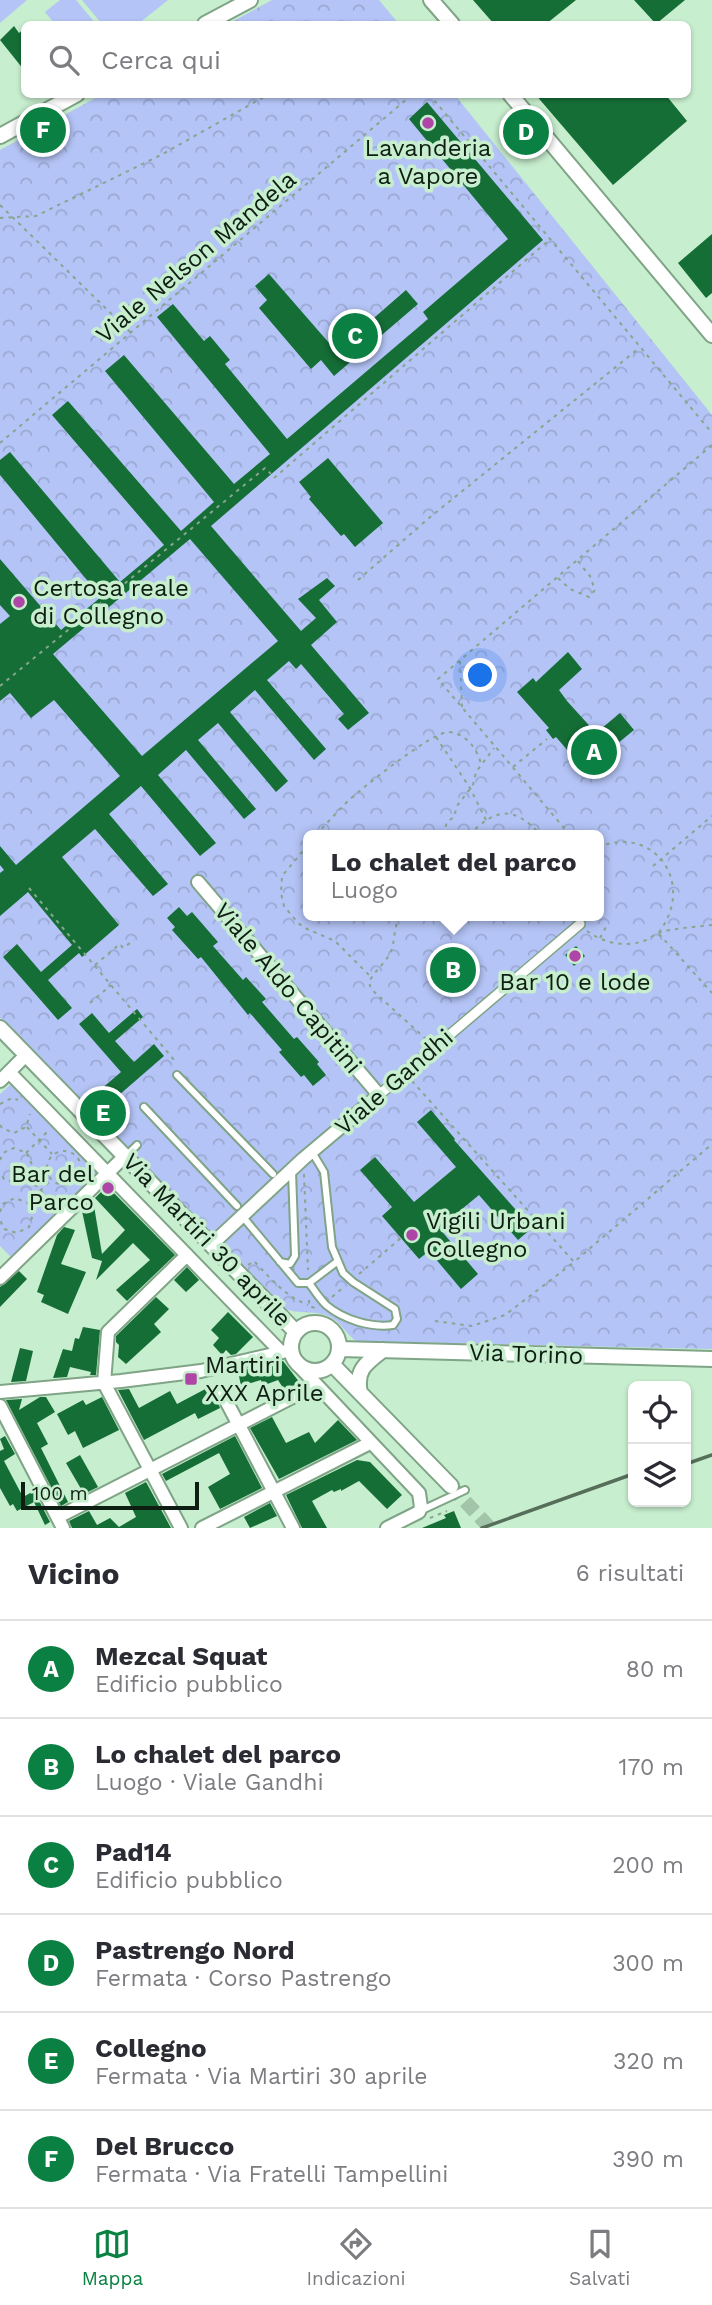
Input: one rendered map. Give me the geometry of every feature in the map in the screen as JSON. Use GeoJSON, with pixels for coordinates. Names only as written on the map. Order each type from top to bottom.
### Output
{"type":"FeatureCollection","features":[{"type":"Feature","properties":{"kind":"street"},"geometry":{"type":"LineString","coordinates":[[211,21],[250,0]]}},
{"type":"Feature","properties":{"kind":"street"},"geometry":{"type":"LineString","coordinates":[[431,0],[449,21]]}},
{"type":"Feature","properties":{"kind":"street"},"geometry":{"type":"LineString","coordinates":[[0,135],[69,98]]}},
{"type":"Feature","properties":{"kind":"street"},"geometry":{"type":"LineString","coordinates":[[513,98],[712,335]]}},
{"type":"Feature","properties":{"kind":"street","name":"Viale Aldo Capitini"},"geometry":{"type":"LineString","coordinates":[[198,882],[379,1095]]}},
{"type":"Feature","properties":{"kind":"street","name":"Viale Gandhi"},"geometry":{"type":"LineString","coordinates":[[211,1245],[240,1212],[292,1171],[404,1072],[580,924]]}},
{"type":"Feature","properties":{"kind":"street","name":"Via Martiri 30 aprile"},"geometry":{"type":"LineString","coordinates":[[0,1028],[296,1332]]}},
{"type":"Feature","properties":{"kind":"street"},"geometry":{"type":"LineString","coordinates":[[5,1076],[26,1055]]}},
{"type":"Feature","properties":{"kind":"street","name":"Via Martiri 30 aprile"},"geometry":{"type":"LineString","coordinates":[[5,1076],[57,1122],[187,1255],[286,1351]]}},
{"type":"Feature","properties":{"kind":"street"},"geometry":{"type":"LineString","coordinates":[[0,1278],[125,1156]]}},
{"type":"Feature","properties":{"kind":"street"},"geometry":{"type":"LineString","coordinates":[[181,1528],[104,1383],[107,1332],[187,1255]]}},
{"type":"Feature","properties":{"kind":"street"},"geometry":{"type":"LineString","coordinates":[[286,1351],[296,1332],[309,1323],[327,1326],[338,1340],[340,1349],[332,1364],[316,1372],[298,1365]]}},
{"type":"Feature","properties":{"kind":"street","name":"Via Torino"},"geometry":{"type":"LineString","coordinates":[[340,1349],[712,1359]]}},
{"type":"Feature","properties":{"kind":"street"},"geometry":{"type":"LineString","coordinates":[[360,1393],[359,1374],[370,1360],[383,1350]]}},
{"type":"Feature","properties":{"kind":"street"},"geometry":{"type":"LineString","coordinates":[[286,1351],[419,1493],[420,1509],[387,1528]]}},
{"type":"Feature","properties":{"kind":"street"},"geometry":{"type":"LineString","coordinates":[[0,1392],[201,1371],[286,1351]]}},
{"type":"Feature","properties":{"kind":"street"},"geometry":{"type":"LineString","coordinates":[[332,1364],[458,1488]]}},
{"type":"Feature","properties":{"kind":"street"},"geometry":{"type":"LineString","coordinates":[[0,1406],[61,1522],[150,1469],[316,1385]]}},
{"type":"Feature","properties":{"kind":"street"},"geometry":{"type":"LineString","coordinates":[[223,1395],[292,1528]]}},
{"type":"Feature","properties":{"kind":"street"},"geometry":{"type":"LineString","coordinates":[[202,1528],[370,1443]]}},
{"type":"Feature","properties":{"kind":"lane"},"geometry":{"type":"LineString","coordinates":[[177,1075],[272,1174]]}},
{"type":"Feature","properties":{"kind":"lane"},"geometry":{"type":"LineString","coordinates":[[144,1107],[240,1212],[299,1283],[309,1283],[338,1261]]}},
{"type":"Feature","properties":{"kind":"lane"},"geometry":{"type":"LineString","coordinates":[[125,1156],[137,1145]]}},
{"type":"Feature","properties":{"kind":"lane"},"geometry":{"type":"LineString","coordinates":[[308,1156],[324,1171],[332,1247],[343,1273],[395,1309],[397,1320],[393,1325],[381,1327],[347,1317],[325,1303],[309,1283]]}},
{"type":"Feature","properties":{"kind":"lane"},"geometry":{"type":"LineString","coordinates":[[280,1262],[290,1264],[295,1256],[292,1171]]}},
{"type":"Feature","properties":{"kind":"lane"},"geometry":{"type":"LineString","coordinates":[[420,1509],[458,1488]]}},
{"type":"Feature","properties":{"kind":"path"},"geometry":{"type":"LineString","coordinates":[[0,218],[36,216],[161,155],[262,98]]}},
{"type":"Feature","properties":{"kind":"path","name":"Viale Nelson Mandela"},"geometry":{"type":"LineString","coordinates":[[0,443],[408,98]]}},
{"type":"Feature","properties":{"kind":"path"},"geometry":{"type":"LineString","coordinates":[[432,98],[712,433]]}},
{"type":"Feature","properties":{"kind":"path"},"geometry":{"type":"LineString","coordinates":[[0,205],[131,333]]}},
{"type":"Feature","properties":{"kind":"path"},"geometry":{"type":"LineString","coordinates":[[274,478],[550,240]]}},
{"type":"Feature","properties":{"kind":"path"},"geometry":{"type":"LineString","coordinates":[[358,580],[640,348]]}},
{"type":"Feature","properties":{"kind":"path"},"geometry":{"type":"LineString","coordinates":[[566,830],[438,679],[712,445]]}},
{"type":"Feature","properties":{"kind":"path"},"geometry":{"type":"LineString","coordinates":[[0,686],[265,468],[271,474]]}},
{"type":"Feature","properties":{"kind":"path"},"geometry":{"type":"LineString","coordinates":[[557,578],[570,589],[589,597],[595,590],[590,576],[577,561]]}},
{"type":"Feature","properties":{"kind":"path"},"geometry":{"type":"LineString","coordinates":[[460,660],[463,709]]}},
{"type":"Feature","properties":{"kind":"path"},"geometry":{"type":"LineString","coordinates":[[321,830],[352,798],[435,736],[447,732],[462,736],[478,750],[481,764]]}},
{"type":"Feature","properties":{"kind":"path"},"geometry":{"type":"LineString","coordinates":[[435,736],[470,788],[486,820]]}},
{"type":"Feature","properties":{"kind":"path"},"geometry":{"type":"LineString","coordinates":[[512,768],[547,738]]}},
{"type":"Feature","properties":{"kind":"path"},"geometry":{"type":"LineString","coordinates":[[445,830],[481,764],[495,747]]}},
{"type":"Feature","properties":{"kind":"path"},"geometry":{"type":"LineString","coordinates":[[475,830],[486,820],[507,812],[534,830]]}},
{"type":"Feature","properties":{"kind":"path"},"geometry":{"type":"LineString","coordinates":[[653,866],[712,816]]}},
{"type":"Feature","properties":{"kind":"path"},"geometry":{"type":"LineString","coordinates":[[580,924],[600,939],[613,943],[632,943],[643,942],[658,933],[668,920],[674,897],[670,873],[661,859],[648,849],[633,843],[616,842],[604,845]]}},
{"type":"Feature","properties":{"kind":"path"},"geometry":{"type":"LineString","coordinates":[[303,851],[282,876],[281,893],[285,906],[306,929],[335,941],[371,977]]}},
{"type":"Feature","properties":{"kind":"path"},"geometry":{"type":"LineString","coordinates":[[29,888],[175,1061]]}},
{"type":"Feature","properties":{"kind":"path"},"geometry":{"type":"LineString","coordinates":[[397,921],[392,949],[386,961],[371,977],[371,989],[435,1047]]}},
{"type":"Feature","properties":{"kind":"path"},"geometry":{"type":"LineString","coordinates":[[658,933],[712,925]]}},
{"type":"Feature","properties":{"kind":"path"},"geometry":{"type":"LineString","coordinates":[[600,939],[606,927]]}},
{"type":"Feature","properties":{"kind":"path"},"geometry":{"type":"LineString","coordinates":[[658,933],[712,993]]}},
{"type":"Feature","properties":{"kind":"path"},"geometry":{"type":"LineString","coordinates":[[95,966],[120,944],[123,948],[134,940]]}},
{"type":"Feature","properties":{"kind":"path"},"geometry":{"type":"LineString","coordinates":[[90,1003],[111,985]]}},
{"type":"Feature","properties":{"kind":"path"},"geometry":{"type":"LineString","coordinates":[[404,1072],[574,1262]]}},
{"type":"Feature","properties":{"kind":"path"},"geometry":{"type":"LineString","coordinates":[[0,1104],[12,1098],[25,1103]]}},
{"type":"Feature","properties":{"kind":"path"},"geometry":{"type":"LineString","coordinates":[[1,1128],[14,1133],[26,1127],[31,1114]]}},
{"type":"Feature","properties":{"kind":"path"},"geometry":{"type":"LineString","coordinates":[[26,1153],[57,1122]]}},
{"type":"Feature","properties":{"kind":"path"},"geometry":{"type":"LineString","coordinates":[[26,1127],[52,1155]]}},
{"type":"Feature","properties":{"kind":"path"},"geometry":{"type":"LineString","coordinates":[[436,1321],[472,1326],[505,1315],[574,1262],[712,1144]]}},
{"type":"Feature","properties":{"kind":"path"},"geometry":{"type":"LineString","coordinates":[[0,1160],[1,1152],[13,1148],[26,1153],[32,1165],[28,1177],[16,1183],[3,1179],[0,1172]]}},
{"type":"Feature","properties":{"kind":"path"},"geometry":{"type":"LineString","coordinates":[[63,1151],[76,1156],[81,1167],[77,1180],[65,1186],[51,1180],[46,1169],[52,1155],[63,1151]]}},
{"type":"Feature","properties":{"kind":"path"},"geometry":{"type":"LineString","coordinates":[[308,1156],[309,1283]]}},
{"type":"Feature","properties":{"kind":"path"},"geometry":{"type":"LineString","coordinates":[[28,1177],[64,1216]]}},
{"type":"Feature","properties":{"kind":"path"},"geometry":{"type":"LineString","coordinates":[[0,1182],[3,1179]]}},
{"type":"Feature","properties":{"kind":"path"},"geometry":{"type":"LineString","coordinates":[[27,1203],[51,1180]]}},
{"type":"Feature","properties":{"kind":"path"},"geometry":{"type":"LineString","coordinates":[[0,1212],[1,1203],[15,1198],[27,1203],[33,1214],[29,1227],[17,1233],[4,1229],[0,1220]]}},
{"type":"Feature","properties":{"kind":"path"},"geometry":{"type":"LineString","coordinates":[[325,1303],[401,1238]]}},
{"type":"Feature","properties":{"kind":"path"},"geometry":{"type":"LineString","coordinates":[[248,1265],[254,1261],[279,1288],[293,1299],[309,1306]]}},
{"type":"Feature","properties":{"kind":"path"},"geometry":{"type":"LineString","coordinates":[[432,1517],[447,1511]]}},
{"type":"Feature","properties":{"kind":"green space"},"geometry":{"type":"Polygon","coordinates":[[[0,0],[27,0],[0,23],[0,0]]]}},
{"type":"Feature","properties":{"kind":"green space"},"geometry":{"type":"Polygon","coordinates":[[[60,0],[76,0],[94,21],[52,21],[45,12],[60,0]]]}},
{"type":"Feature","properties":{"kind":"green space"},"geometry":{"type":"Polygon","coordinates":[[[82,0],[168,0],[142,21],[100,21],[82,0]]]}},
{"type":"Feature","properties":{"kind":"green space"},"geometry":{"type":"Polygon","coordinates":[[[272,0],[379,0],[396,21],[234,21],[272,0]]]}},
{"type":"Feature","properties":{"kind":"green space"},"geometry":{"type":"Polygon","coordinates":[[[95,98],[457,98],[712,415],[712,1349],[356,1341],[330,1317],[284,1309],[0,1018],[0,150],[95,98]]]}},
{"type":"Feature","properties":{"kind":"green space"},"geometry":{"type":"Polygon","coordinates":[[[12,1083],[99,1173],[12,1258],[0,1246],[0,1094],[12,1083]]]}},
{"type":"Feature","properties":{"kind":"building"},"geometry":{"type":"Polygon","coordinates":[[[473,0],[576,0],[550,21],[491,21],[473,0]]]}},
{"type":"Feature","properties":{"kind":"building"},"geometry":{"type":"Polygon","coordinates":[[[634,0],[685,0],[660,21],[653,21],[634,0]]]}},
{"type":"Feature","properties":{"kind":"building"},"geometry":{"type":"Polygon","coordinates":[[[14,26],[19,33],[21,31],[21,66],[0,40],[14,26]]]}},
{"type":"Feature","properties":{"kind":"building"},"geometry":{"type":"Polygon","coordinates":[[[538,98],[668,98],[687,121],[613,185],[538,98]]]}},
{"type":"Feature","properties":{"kind":"building","name":"Certosa reale di Collegno"},"geometry":{"type":"Polygon","coordinates":[[[427,102],[543,240],[211,526],[301,631],[316,618],[298,599],[327,578],[335,586],[319,600],[337,622],[311,645],[369,713],[348,730],[338,719],[344,714],[301,664],[296,669],[289,661],[267,680],[326,749],[314,760],[255,690],[230,712],[288,781],[276,792],[218,723],[198,740],[256,809],[244,819],[186,750],[158,775],[216,843],[200,856],[141,786],[109,814],[168,884],[153,896],[95,829],[62,857],[119,925],[82,957],[79,953],[48,980],[72,1008],[58,1020],[3,957],[17,944],[41,972],[72,945],[28,892],[0,916],[0,873],[4,870],[0,865],[0,846],[16,865],[120,776],[54,700],[31,718],[10,693],[0,701],[0,624],[10,616],[0,605],[0,559],[61,630],[101,597],[0,475],[0,460],[10,452],[120,582],[164,545],[52,415],[68,401],[181,531],[214,502],[105,371],[124,355],[234,484],[270,454],[157,317],[173,304],[204,341],[210,336],[230,360],[225,364],[287,439],[428,319],[423,312],[508,239],[409,119],[427,102]],[[190,539],[53,654],[142,756],[278,641],[190,539]]]}},
{"type":"Feature","properties":{"kind":"building"},"geometry":{"type":"Polygon","coordinates":[[[712,234],[712,293],[706,298],[678,263],[712,234]]]}},
{"type":"Feature","properties":{"kind":"building"},"geometry":{"type":"Polygon","coordinates":[[[269,274],[336,351],[406,290],[418,304],[334,376],[321,360],[311,369],[259,308],[267,300],[255,286],[269,274]]]}},
{"type":"Feature","properties":{"kind":"building"},"geometry":{"type":"Polygon","coordinates":[[[328,458],[383,523],[355,547],[344,534],[341,536],[309,499],[311,497],[299,482],[328,458]]]}},
{"type":"Feature","properties":{"kind":"building"},"geometry":{"type":"Polygon","coordinates":[[[568,652],[582,669],[559,690],[567,701],[596,733],[620,713],[634,730],[601,757],[604,760],[588,774],[556,737],[553,739],[546,730],[549,728],[517,692],[533,678],[536,682],[568,652]]]}},
{"type":"Feature","properties":{"kind":"building"},"geometry":{"type":"Polygon","coordinates":[[[179,907],[187,916],[192,912],[218,942],[213,946],[243,980],[246,977],[266,999],[262,1002],[294,1039],[297,1037],[319,1062],[317,1064],[326,1075],[313,1086],[304,1075],[301,1077],[279,1052],[282,1050],[250,1013],[248,1015],[201,957],[198,959],[172,930],[175,927],[167,918],[179,907]]]}},
{"type":"Feature","properties":{"kind":"building","name":"Bar 10 e lode"},"geometry":{"type":"Polygon","coordinates":[[[576,946],[585,956],[574,966],[565,955],[576,946]]]}},
{"type":"Feature","properties":{"kind":"building"},"geometry":{"type":"Polygon","coordinates":[[[457,959],[464,968],[449,981],[442,972],[457,959]]]}},
{"type":"Feature","properties":{"kind":"building"},"geometry":{"type":"Polygon","coordinates":[[[137,1009],[143,1017],[115,1041],[134,1062],[154,1044],[164,1056],[111,1102],[100,1090],[121,1072],[79,1024],[92,1013],[109,1033],[137,1009]]]}},
{"type":"Feature","properties":{"kind":"building"},"geometry":{"type":"Polygon","coordinates":[[[431,1110],[532,1228],[518,1240],[479,1195],[439,1228],[478,1274],[461,1289],[429,1251],[419,1259],[382,1216],[392,1207],[360,1170],[375,1157],[414,1202],[456,1167],[417,1122],[431,1110]]]}},
{"type":"Feature","properties":{"kind":"building"},"geometry":{"type":"Polygon","coordinates":[[[107,1186],[175,1255],[127,1301],[116,1290],[150,1260],[133,1243],[96,1280],[102,1261],[92,1258],[82,1211],[93,1200],[102,1254],[125,1230],[95,1198],[107,1186]]]}},
{"type":"Feature","properties":{"kind":"building"},"geometry":{"type":"Polygon","coordinates":[[[64,1227],[75,1230],[61,1264],[86,1272],[68,1314],[41,1302],[44,1295],[37,1292],[57,1235],[64,1227]]]}},
{"type":"Feature","properties":{"kind":"building"},"geometry":{"type":"Polygon","coordinates":[[[187,1267],[199,1280],[186,1292],[174,1280],[187,1267]]]}},
{"type":"Feature","properties":{"kind":"building"},"geometry":{"type":"Polygon","coordinates":[[[19,1271],[27,1279],[0,1307],[0,1287],[19,1271]]]}},
{"type":"Feature","properties":{"kind":"building"},"geometry":{"type":"Polygon","coordinates":[[[156,1297],[169,1309],[154,1324],[161,1332],[126,1364],[118,1357],[119,1345],[116,1336],[156,1297]]]}},
{"type":"Feature","properties":{"kind":"building"},"geometry":{"type":"Polygon","coordinates":[[[228,1312],[253,1337],[236,1354],[231,1355],[226,1350],[222,1355],[213,1345],[219,1338],[211,1330],[228,1312]]]}},
{"type":"Feature","properties":{"kind":"building"},"geometry":{"type":"Polygon","coordinates":[[[83,1327],[100,1330],[96,1375],[70,1367],[67,1377],[53,1378],[63,1349],[72,1351],[75,1338],[79,1339],[83,1327]]]}},
{"type":"Feature","properties":{"kind":"building"},"geometry":{"type":"Polygon","coordinates":[[[20,1348],[33,1351],[26,1381],[11,1382],[20,1348]]]}},
{"type":"Feature","properties":{"kind":"building"},"geometry":{"type":"Polygon","coordinates":[[[283,1361],[300,1383],[285,1391],[278,1380],[262,1386],[261,1380],[241,1386],[238,1371],[283,1361]]]}},
{"type":"Feature","properties":{"kind":"building"},"geometry":{"type":"Polygon","coordinates":[[[211,1386],[220,1408],[198,1419],[195,1413],[144,1440],[118,1390],[129,1389],[139,1408],[170,1391],[177,1404],[211,1386]]]}},
{"type":"Feature","properties":{"kind":"building"},"geometry":{"type":"Polygon","coordinates":[[[40,1397],[46,1397],[55,1412],[37,1423],[48,1444],[41,1448],[68,1502],[61,1506],[6,1400],[22,1399],[19,1410],[40,1397]]]}},
{"type":"Feature","properties":{"kind":"building"},"geometry":{"type":"Polygon","coordinates":[[[102,1397],[119,1430],[83,1448],[75,1431],[68,1435],[57,1414],[83,1400],[86,1405],[102,1397]]]}},
{"type":"Feature","properties":{"kind":"building"},"geometry":{"type":"Polygon","coordinates":[[[272,1417],[286,1443],[309,1432],[315,1443],[338,1420],[357,1440],[279,1479],[250,1428],[272,1417]]]}},
{"type":"Feature","properties":{"kind":"building"},"geometry":{"type":"Polygon","coordinates":[[[5,1436],[15,1454],[4,1461],[23,1497],[34,1491],[50,1522],[45,1525],[34,1502],[17,1511],[13,1504],[10,1506],[0,1488],[0,1451],[4,1449],[0,1439],[5,1436]]]}},
{"type":"Feature","properties":{"kind":"building"},"geometry":{"type":"Polygon","coordinates":[[[235,1436],[262,1488],[220,1509],[208,1487],[230,1474],[219,1453],[166,1481],[162,1474],[235,1436]]]}},
{"type":"Feature","properties":{"kind":"building"},"geometry":{"type":"Polygon","coordinates":[[[80,1455],[98,1487],[84,1494],[66,1463],[80,1455]]]}},
{"type":"Feature","properties":{"kind":"building"},"geometry":{"type":"Polygon","coordinates":[[[357,1460],[370,1462],[402,1495],[387,1509],[359,1481],[341,1491],[332,1490],[312,1501],[327,1528],[302,1528],[286,1495],[357,1460]]]}},
{"type":"Feature","properties":{"kind":"building"},"geometry":{"type":"Polygon","coordinates":[[[146,1482],[171,1528],[72,1528],[69,1521],[89,1511],[97,1525],[110,1518],[119,1527],[136,1517],[125,1493],[146,1482]]]}},
{"type":"Feature","properties":{"kind":"building"},"geometry":{"type":"Polygon","coordinates":[[[270,1503],[277,1516],[250,1528],[244,1517],[270,1503]]]}},
{"type":"Feature","properties":{"kind":"building"},"geometry":{"type":"Polygon","coordinates":[[[454,1511],[461,1528],[422,1528],[446,1518],[444,1515],[454,1511]]]}},
{"type":"Feature","properties":{"kind":"tunnel"},"geometry":{"type":"LineString","coordinates":[[451,1486],[490,1528]]}},
{"type":"Feature","properties":{"kind":"railway"},"geometry":{"type":"LineString","coordinates":[[691,1462],[712,1455]]}},
{"type":"Feature","properties":{"kind":"railway"},"geometry":{"type":"LineString","coordinates":[[482,1528],[628,1476]]}},
{"type":"Feature","properties":{"kind":"place","name":"Lavanderia a Vapore"},"geometry":{"type":"Point","coordinates":[428,123]}},
{"type":"Feature","properties":{"kind":"place","name":"Del Brucco"},"geometry":{"type":"Point","coordinates":[43,130]}},
{"type":"Feature","properties":{"kind":"place","name":"Pastrengo Nord"},"geometry":{"type":"Point","coordinates":[526,132]}},
{"type":"Feature","properties":{"kind":"place","name":"Pad14"},"geometry":{"type":"Point","coordinates":[355,336]}},
{"type":"Feature","properties":{"kind":"place","name":"Certosa reale di Collegno"},"geometry":{"type":"Point","coordinates":[19,602]}},
{"type":"Feature","properties":{"kind":"place","name":"Mezcal Squat"},"geometry":{"type":"Point","coordinates":[594,752]}},
{"type":"Feature","properties":{"kind":"place","name":"Bar 10 e lode"},"geometry":{"type":"Point","coordinates":[575,956]}},
{"type":"Feature","properties":{"kind":"place","name":"Lo chalet del parco"},"geometry":{"type":"Point","coordinates":[453,970]}},
{"type":"Feature","properties":{"kind":"place","name":"Collegno"},"geometry":{"type":"Point","coordinates":[103,1113]}},
{"type":"Feature","properties":{"kind":"place","name":"Bar del Parco"},"geometry":{"type":"Point","coordinates":[108,1188]}},
{"type":"Feature","properties":{"kind":"place","name":"Vigili Urbani Collegno"},"geometry":{"type":"Point","coordinates":[412,1235]}},
{"type":"Feature","properties":{"kind":"place","name":"Martiri XXX Aprile"},"geometry":{"type":"Point","coordinates":[191,1379]}}]}
